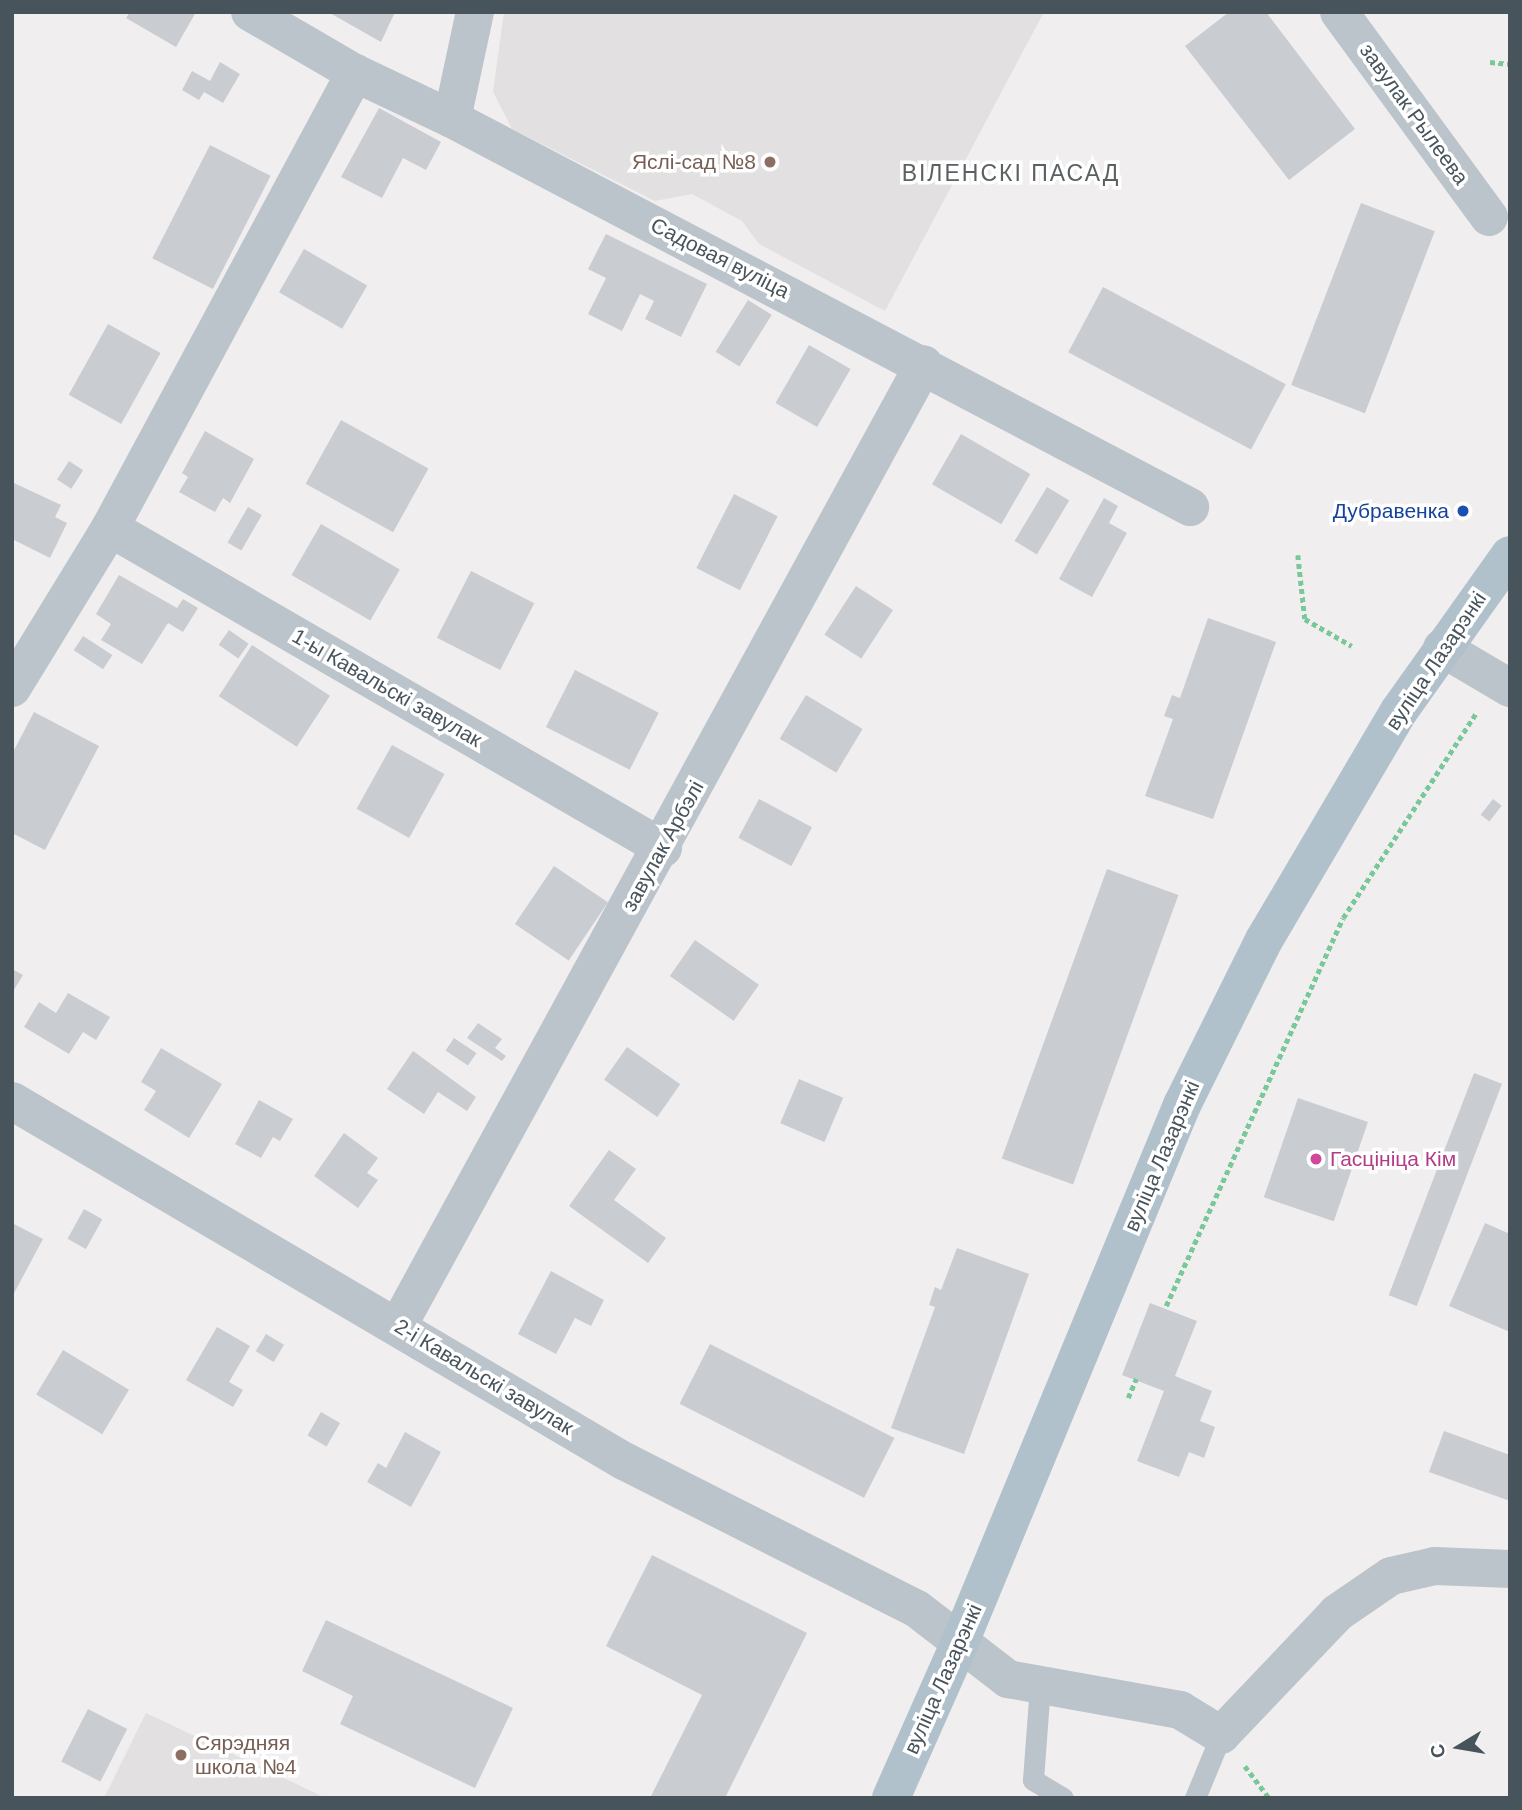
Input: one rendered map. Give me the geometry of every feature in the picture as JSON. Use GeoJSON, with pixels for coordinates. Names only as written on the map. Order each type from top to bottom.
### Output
{"type":"FeatureCollection","features":[{"type":"Feature","properties":{"kind":"main road","name":"вуліца Лазарэнкі"},"geometry":{"type":"LineString","coordinates":[[891,1798],[960,1642],[1182,1105],[1264,940],[1442,648],[1510,555]]}},
{"type":"Feature","properties":{"kind":"street","name":"Садовая вуліца"},"geometry":{"type":"LineString","coordinates":[[250,12],[355,73],[452,119],[924,364],[1190,506]]}},
{"type":"Feature","properties":{"kind":"street"},"geometry":{"type":"LineString","coordinates":[[452,119],[475,12]]}},
{"type":"Feature","properties":{"kind":"street","name":"завулак Рылеева"},"geometry":{"type":"LineString","coordinates":[[1353,18],[1489,217]]}},
{"type":"Feature","properties":{"kind":"street"},"geometry":{"type":"LineString","coordinates":[[12,688],[110,528],[355,73]]}},
{"type":"Feature","properties":{"kind":"street","name":"завулак Арбэлі"},"geometry":{"type":"LineString","coordinates":[[398,1326],[663,849],[924,364]]}},
{"type":"Feature","properties":{"kind":"street","name":"1-ы Кавальскі завулак"},"geometry":{"type":"LineString","coordinates":[[110,528],[663,849]]}},
{"type":"Feature","properties":{"kind":"street"},"geometry":{"type":"LineString","coordinates":[[1442,648],[1505,685]]}},
{"type":"Feature","properties":{"kind":"street","name":"2-і Кавальскі завулак"},"geometry":{"type":"LineString","coordinates":[[12,1101],[624,1461],[917,1609],[1008,1679],[1180,1710],[1221,1735]]}},
{"type":"Feature","properties":{"kind":"street"},"geometry":{"type":"LineString","coordinates":[[1221,1735],[1337,1613],[1391,1576],[1435,1566],[1510,1569]]}},
{"type":"Feature","properties":{"kind":"lane"},"geometry":{"type":"LineString","coordinates":[[1040,1686],[1033,1780],[1063,1798]]}},
{"type":"Feature","properties":{"kind":"lane"},"geometry":{"type":"LineString","coordinates":[[1195,1798],[1221,1735]]}},
{"type":"Feature","properties":{"kind":"path"},"geometry":{"type":"LineString","coordinates":[[1490,62],[1510,64]]}},
{"type":"Feature","properties":{"kind":"path"},"geometry":{"type":"LineString","coordinates":[[1298,555],[1305,619],[1352,646]]}},
{"type":"Feature","properties":{"kind":"path"},"geometry":{"type":"LineString","coordinates":[[1166,1307],[1268,1073],[1343,918],[1454,743],[1505,685]]}},
{"type":"Feature","properties":{"kind":"path"},"geometry":{"type":"LineString","coordinates":[[1128,1398],[1136,1379]]}},
{"type":"Feature","properties":{"kind":"shaded area","name":"Яслі-сад №8"},"geometry":{"type":"Polygon","coordinates":[[[504,12],[1044,12],[885,311],[759,244],[742,221],[692,194],[655,201],[512,129],[493,92],[504,12]]]}},
{"type":"Feature","properties":{"kind":"shaded area","name":"Сярэдняя школа №4"},"geometry":{"type":"Polygon","coordinates":[[[146,1713],[326,1798],[104,1798],[146,1713]]]}},
{"type":"Feature","properties":{"kind":"building"},"geometry":{"type":"Polygon","coordinates":[[[130,12],[196,12],[176,47],[126,18],[130,12]]]}},
{"type":"Feature","properties":{"kind":"building"},"geometry":{"type":"Polygon","coordinates":[[[328,12],[395,12],[381,42],[328,12]]]}},
{"type":"Feature","properties":{"kind":"building"},"geometry":{"type":"Polygon","coordinates":[[[1229,12],[1266,12],[1355,129],[1289,180],[1185,46],[1229,12]]]}},
{"type":"Feature","properties":{"kind":"building"},"geometry":{"type":"Polygon","coordinates":[[[220,62],[240,74],[223,103],[204,92],[199,100],[182,90],[192,71],[210,81],[220,62]]]}},
{"type":"Feature","properties":{"kind":"building"},"geometry":{"type":"Polygon","coordinates":[[[379,108],[441,142],[426,170],[403,158],[382,198],[341,177],[379,108]]]}},
{"type":"Feature","properties":{"kind":"building"},"geometry":{"type":"Polygon","coordinates":[[[210,145],[271,176],[213,289],[152,258],[210,145]]]}},
{"type":"Feature","properties":{"kind":"building"},"geometry":{"type":"Polygon","coordinates":[[[1361,203],[1435,231],[1365,413],[1291,385],[1361,203]]]}},
{"type":"Feature","properties":{"kind":"building"},"geometry":{"type":"Polygon","coordinates":[[[606,234],[707,284],[681,337],[645,319],[654,301],[640,294],[622,331],[588,314],[606,278],[588,269],[606,234]]]}},
{"type":"Feature","properties":{"kind":"building"},"geometry":{"type":"Polygon","coordinates":[[[304,249],[367,286],[342,329],[279,292],[304,249]]]}},
{"type":"Feature","properties":{"kind":"building"},"geometry":{"type":"Polygon","coordinates":[[[1103,287],[1286,384],[1251,450],[1068,352],[1103,287]]]}},
{"type":"Feature","properties":{"kind":"building"},"geometry":{"type":"Polygon","coordinates":[[[748,300],[772,315],[739,367],[716,352],[748,300]]]}},
{"type":"Feature","properties":{"kind":"building"},"geometry":{"type":"Polygon","coordinates":[[[108,324],[160,353],[121,424],[69,395],[108,324]]]}},
{"type":"Feature","properties":{"kind":"building"},"geometry":{"type":"Polygon","coordinates":[[[809,345],[851,369],[817,427],[776,403],[809,345]]]}},
{"type":"Feature","properties":{"kind":"building"},"geometry":{"type":"Polygon","coordinates":[[[341,420],[428,468],[393,532],[306,484],[341,420]]]}},
{"type":"Feature","properties":{"kind":"building"},"geometry":{"type":"Polygon","coordinates":[[[205,431],[254,459],[230,503],[223,498],[215,512],[179,492],[188,477],[182,473],[205,431]]]}},
{"type":"Feature","properties":{"kind":"building"},"geometry":{"type":"Polygon","coordinates":[[[961,434],[1030,474],[1001,524],[932,484],[961,434]]]}},
{"type":"Feature","properties":{"kind":"building"},"geometry":{"type":"Polygon","coordinates":[[[69,461],[83,470],[71,489],[57,479],[69,461]]]}},
{"type":"Feature","properties":{"kind":"building"},"geometry":{"type":"Polygon","coordinates":[[[14,483],[61,505],[55,517],[67,523],[50,558],[12,539],[14,483]]]}},
{"type":"Feature","properties":{"kind":"building"},"geometry":{"type":"Polygon","coordinates":[[[1047,487],[1069,500],[1037,554],[1015,541],[1047,487]]]}},
{"type":"Feature","properties":{"kind":"building"},"geometry":{"type":"Polygon","coordinates":[[[734,494],[778,516],[740,590],[696,568],[734,494]]]}},
{"type":"Feature","properties":{"kind":"building"},"geometry":{"type":"Polygon","coordinates":[[[1104,498],[1118,506],[1109,523],[1127,533],[1092,597],[1059,579],[1104,498]]]}},
{"type":"Feature","properties":{"kind":"building"},"geometry":{"type":"Polygon","coordinates":[[[248,507],[262,515],[241,551],[228,543],[248,507]]]}},
{"type":"Feature","properties":{"kind":"building"},"geometry":{"type":"Polygon","coordinates":[[[321,524],[400,570],[370,621],[292,575],[321,524]]]}},
{"type":"Feature","properties":{"kind":"building"},"geometry":{"type":"Polygon","coordinates":[[[471,571],[534,603],[500,670],[437,638],[471,571]]]}},
{"type":"Feature","properties":{"kind":"building"},"geometry":{"type":"Polygon","coordinates":[[[119,575],[177,608],[183,599],[198,608],[183,632],[168,623],[142,664],[101,640],[111,624],[96,614],[119,575]]]}},
{"type":"Feature","properties":{"kind":"building"},"geometry":{"type":"Polygon","coordinates":[[[856,586],[893,610],[861,659],[824,635],[856,586]]]}},
{"type":"Feature","properties":{"kind":"building"},"geometry":{"type":"Polygon","coordinates":[[[1208,618],[1276,642],[1213,819],[1145,796],[1173,719],[1164,716],[1172,695],[1180,698],[1208,618]]]}},
{"type":"Feature","properties":{"kind":"building"},"geometry":{"type":"Polygon","coordinates":[[[229,630],[249,644],[238,659],[219,645],[229,630]]]}},
{"type":"Feature","properties":{"kind":"building"},"geometry":{"type":"Polygon","coordinates":[[[83,636],[112,655],[103,669],[74,650],[83,636]]]}},
{"type":"Feature","properties":{"kind":"building"},"geometry":{"type":"Polygon","coordinates":[[[252,645],[330,696],[297,747],[219,696],[252,645]]]}},
{"type":"Feature","properties":{"kind":"building"},"geometry":{"type":"Polygon","coordinates":[[[575,670],[659,713],[630,770],[546,727],[575,670]]]}},
{"type":"Feature","properties":{"kind":"building"},"geometry":{"type":"Polygon","coordinates":[[[806,695],[863,729],[836,773],[780,739],[806,695]]]}},
{"type":"Feature","properties":{"kind":"building"},"geometry":{"type":"Polygon","coordinates":[[[34,712],[99,746],[45,850],[12,833],[12,754],[34,712]]]}},
{"type":"Feature","properties":{"kind":"building"},"geometry":{"type":"Polygon","coordinates":[[[392,745],[444,774],[409,838],[357,809],[392,745]]]}},
{"type":"Feature","properties":{"kind":"building"},"geometry":{"type":"Polygon","coordinates":[[[759,799],[812,827],[791,866],[738,838],[759,799]]]}},
{"type":"Feature","properties":{"kind":"building"},"geometry":{"type":"Polygon","coordinates":[[[1493,799],[1502,806],[1489,822],[1481,815],[1493,799]]]}},
{"type":"Feature","properties":{"kind":"building"},"geometry":{"type":"Polygon","coordinates":[[[554,866],[608,902],[569,960],[515,924],[554,866]]]}},
{"type":"Feature","properties":{"kind":"building"},"geometry":{"type":"Polygon","coordinates":[[[1107,869],[1178,895],[1073,1184],[1002,1158],[1107,869]]]}},
{"type":"Feature","properties":{"kind":"building"},"geometry":{"type":"Polygon","coordinates":[[[695,940],[759,985],[734,1021],[670,976],[695,940]]]}},
{"type":"Feature","properties":{"kind":"building"},"geometry":{"type":"Polygon","coordinates":[[[12,969],[23,975],[12,993],[12,969]]]}},
{"type":"Feature","properties":{"kind":"building"},"geometry":{"type":"Polygon","coordinates":[[[68,993],[110,1017],[96,1040],[83,1032],[69,1054],[24,1027],[39,1002],[56,1013],[68,993]]]}},
{"type":"Feature","properties":{"kind":"building"},"geometry":{"type":"Polygon","coordinates":[[[478,1023],[502,1039],[495,1048],[506,1056],[502,1061],[467,1038],[478,1023]]]}},
{"type":"Feature","properties":{"kind":"building"},"geometry":{"type":"Polygon","coordinates":[[[454,1038],[476,1053],[468,1066],[446,1050],[454,1038]]]}},
{"type":"Feature","properties":{"kind":"building"},"geometry":{"type":"Polygon","coordinates":[[[627,1047],[680,1084],[657,1117],[604,1080],[627,1047]]]}},
{"type":"Feature","properties":{"kind":"building"},"geometry":{"type":"Polygon","coordinates":[[[161,1048],[222,1084],[189,1138],[144,1110],[156,1091],[141,1082],[161,1048]]]}},
{"type":"Feature","properties":{"kind":"building"},"geometry":{"type":"Polygon","coordinates":[[[413,1051],[476,1097],[467,1111],[438,1092],[424,1114],[387,1089],[413,1051]]]}},
{"type":"Feature","properties":{"kind":"building"},"geometry":{"type":"Polygon","coordinates":[[[1474,1073],[1502,1084],[1417,1306],[1389,1295],[1474,1073]]]}},
{"type":"Feature","properties":{"kind":"building"},"geometry":{"type":"Polygon","coordinates":[[[799,1079],[843,1098],[824,1142],[780,1123],[799,1079]]]}},
{"type":"Feature","properties":{"kind":"building","name":"Гасцініца Кім"},"geometry":{"type":"Polygon","coordinates":[[[1298,1098],[1368,1122],[1334,1221],[1264,1197],[1298,1098]]]}},
{"type":"Feature","properties":{"kind":"building"},"geometry":{"type":"Polygon","coordinates":[[[259,1100],[293,1119],[280,1141],[273,1137],[261,1158],[235,1144],[259,1100]]]}},
{"type":"Feature","properties":{"kind":"building"},"geometry":{"type":"Polygon","coordinates":[[[344,1133],[378,1158],[367,1173],[378,1180],[358,1208],[314,1176],[344,1133]]]}},
{"type":"Feature","properties":{"kind":"building"},"geometry":{"type":"Polygon","coordinates":[[[609,1150],[636,1169],[614,1200],[666,1238],[648,1263],[569,1206],[609,1150]]]}},
{"type":"Feature","properties":{"kind":"building"},"geometry":{"type":"Polygon","coordinates":[[[84,1209],[102,1219],[86,1249],[68,1239],[84,1209]]]}},
{"type":"Feature","properties":{"kind":"building"},"geometry":{"type":"Polygon","coordinates":[[[12,1223],[43,1239],[12,1297],[12,1223]]]}},
{"type":"Feature","properties":{"kind":"building"},"geometry":{"type":"Polygon","coordinates":[[[1485,1223],[1510,1234],[1510,1332],[1449,1306],[1485,1223]]]}},
{"type":"Feature","properties":{"kind":"building"},"geometry":{"type":"Polygon","coordinates":[[[957,1248],[1029,1274],[964,1454],[891,1428],[935,1307],[929,1305],[935,1287],[941,1290],[957,1248]]]}},
{"type":"Feature","properties":{"kind":"building"},"geometry":{"type":"Polygon","coordinates":[[[551,1271],[604,1300],[591,1326],[575,1318],[556,1354],[518,1334],[551,1271]]]}},
{"type":"Feature","properties":{"kind":"building"},"geometry":{"type":"Polygon","coordinates":[[[1150,1303],[1197,1321],[1175,1376],[1212,1391],[1200,1421],[1215,1427],[1204,1458],[1189,1452],[1179,1477],[1137,1461],[1164,1391],[1122,1375],[1150,1303]]]}},
{"type":"Feature","properties":{"kind":"building"},"geometry":{"type":"Polygon","coordinates":[[[217,1327],[250,1346],[229,1382],[243,1390],[233,1407],[186,1380],[217,1327]]]}},
{"type":"Feature","properties":{"kind":"building"},"geometry":{"type":"Polygon","coordinates":[[[266,1334],[284,1345],[274,1362],[256,1351],[266,1334]]]}},
{"type":"Feature","properties":{"kind":"building"},"geometry":{"type":"Polygon","coordinates":[[[710,1344],[894,1438],[864,1498],[680,1404],[710,1344]]]}},
{"type":"Feature","properties":{"kind":"building"},"geometry":{"type":"Polygon","coordinates":[[[63,1350],[129,1390],[102,1434],[36,1395],[63,1350]]]}},
{"type":"Feature","properties":{"kind":"building"},"geometry":{"type":"Polygon","coordinates":[[[321,1412],[340,1423],[327,1446],[307,1435],[321,1412]]]}},
{"type":"Feature","properties":{"kind":"building"},"geometry":{"type":"Polygon","coordinates":[[[1444,1431],[1510,1455],[1510,1501],[1429,1472],[1444,1431]]]}},
{"type":"Feature","properties":{"kind":"building"},"geometry":{"type":"Polygon","coordinates":[[[405,1432],[441,1452],[411,1507],[367,1482],[378,1463],[386,1468],[405,1432]]]}},
{"type":"Feature","properties":{"kind":"building"},"geometry":{"type":"Polygon","coordinates":[[[652,1555],[807,1633],[725,1798],[650,1798],[702,1695],[606,1646],[652,1555]]]}},
{"type":"Feature","properties":{"kind":"building"},"geometry":{"type":"Polygon","coordinates":[[[326,1620],[513,1708],[475,1788],[340,1724],[353,1696],[302,1671],[326,1620]]]}},
{"type":"Feature","properties":{"kind":"building"},"geometry":{"type":"Polygon","coordinates":[[[88,1709],[127,1729],[100,1782],[61,1762],[88,1709]]]}},
{"type":"Feature","properties":{"kind":"place","name":"Яслі-сад №8"},"geometry":{"type":"Point","coordinates":[770,162]}},
{"type":"Feature","properties":{"kind":"place","name":"Дубравенка"},"geometry":{"type":"Point","coordinates":[1463,511]}},
{"type":"Feature","properties":{"kind":"place","name":"Гасцініца Кім"},"geometry":{"type":"Point","coordinates":[1316,1159]}},
{"type":"Feature","properties":{"kind":"place","name":"Сярэдняя школа №4"},"geometry":{"type":"Point","coordinates":[181,1755]}},
{"type":"Feature","properties":{"kind":"district","name":"ВІЛЕНСКІ ПАСАД"},"geometry":{"type":"Point","coordinates":[1011,173]}}]}
